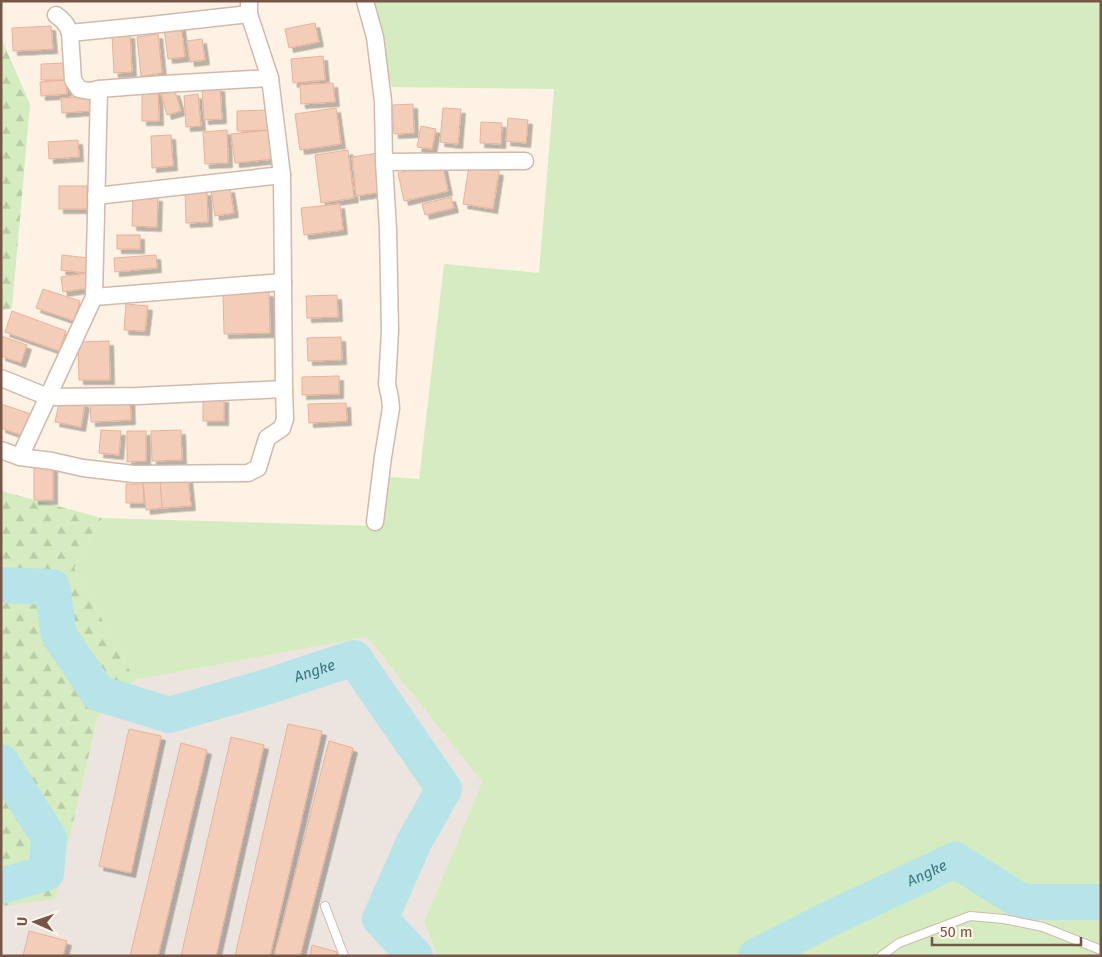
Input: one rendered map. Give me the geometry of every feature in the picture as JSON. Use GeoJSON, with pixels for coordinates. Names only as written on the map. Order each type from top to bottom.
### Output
{"type":"FeatureCollection","features":[{"type":"Feature","properties":{"kind":"street"},"geometry":{"type":"LineString","coordinates":[[365,1],[375,37],[383,101],[390,331],[387,384],[391,408],[382,457],[375,522]]}},
{"type":"Feature","properties":{"kind":"street"},"geometry":{"type":"LineString","coordinates":[[1,450],[20,457],[52,461],[83,468],[134,474],[248,473],[258,468],[266,438],[282,428],[285,419],[282,176],[270,78],[249,8],[151,25],[70,32]]}},
{"type":"Feature","properties":{"kind":"street"},"geometry":{"type":"LineString","coordinates":[[56,15],[64,20],[70,32],[73,80],[79,89],[89,91],[164,84],[270,78]]}},
{"type":"Feature","properties":{"kind":"street"},"geometry":{"type":"LineString","coordinates":[[20,457],[94,297],[99,89]]}},
{"type":"Feature","properties":{"kind":"street"},"geometry":{"type":"LineString","coordinates":[[384,162],[525,161]]}},
{"type":"Feature","properties":{"kind":"street"},"geometry":{"type":"LineString","coordinates":[[96,196],[282,176]]}},
{"type":"Feature","properties":{"kind":"street"},"geometry":{"type":"LineString","coordinates":[[94,297],[284,282]]}},
{"type":"Feature","properties":{"kind":"street"},"geometry":{"type":"LineString","coordinates":[[1,378],[48,398],[284,389]]}},
{"type":"Feature","properties":{"kind":"lane"},"geometry":{"type":"LineString","coordinates":[[325,906],[344,956]]}},
{"type":"Feature","properties":{"kind":"lane"},"geometry":{"type":"LineString","coordinates":[[881,956],[899,942],[970,916],[1004,919],[1043,928],[1101,950]]}},
{"type":"Feature","properties":{"kind":"shaded area"},"geometry":{"type":"Polygon","coordinates":[[[367,637],[482,782],[424,922],[438,956],[1,956],[1,906],[55,898],[98,716],[135,680],[367,637]]]}},
{"type":"Feature","properties":{"kind":"green space"},"geometry":{"type":"Polygon","coordinates":[[[367,1],[1101,1],[1101,956],[438,956],[424,922],[482,782],[367,637],[135,680],[74,568],[102,518],[376,526],[377,476],[419,479],[444,264],[539,273],[554,89],[392,87],[367,1]]]}},
{"type":"Feature","properties":{"kind":"green space"},"geometry":{"type":"Polygon","coordinates":[[[1,38],[30,104],[12,308],[1,311],[1,38]]]}},
{"type":"Feature","properties":{"kind":"green space"},"geometry":{"type":"Polygon","coordinates":[[[1,491],[102,518],[74,568],[135,680],[98,716],[55,899],[1,906],[1,491]]]}},
{"type":"Feature","properties":{"kind":"building"},"geometry":{"type":"Polygon","coordinates":[[[315,23],[319,42],[289,48],[285,29],[315,23]]]}},
{"type":"Feature","properties":{"kind":"building"},"geometry":{"type":"Polygon","coordinates":[[[51,26],[53,49],[13,51],[12,28],[51,26]]]}},
{"type":"Feature","properties":{"kind":"building"},"geometry":{"type":"Polygon","coordinates":[[[181,26],[185,57],[168,59],[164,28],[181,26]]]}},
{"type":"Feature","properties":{"kind":"building"},"geometry":{"type":"Polygon","coordinates":[[[130,34],[132,72],[114,73],[112,35],[130,34]]]}},
{"type":"Feature","properties":{"kind":"building"},"geometry":{"type":"Polygon","coordinates":[[[158,34],[162,73],[141,76],[137,37],[158,34]]]}},
{"type":"Feature","properties":{"kind":"building"},"geometry":{"type":"Polygon","coordinates":[[[202,39],[205,60],[190,62],[187,41],[202,39]]]}},
{"type":"Feature","properties":{"kind":"building"},"geometry":{"type":"Polygon","coordinates":[[[323,56],[325,80],[293,83],[291,59],[323,56]]]}},
{"type":"Feature","properties":{"kind":"building"},"geometry":{"type":"Polygon","coordinates":[[[68,63],[68,80],[41,80],[41,64],[68,63]]]}},
{"type":"Feature","properties":{"kind":"building"},"geometry":{"type":"Polygon","coordinates":[[[66,80],[67,94],[41,96],[40,82],[66,80]]]}},
{"type":"Feature","properties":{"kind":"building"},"geometry":{"type":"Polygon","coordinates":[[[333,83],[335,102],[301,104],[300,85],[333,83]]]}},
{"type":"Feature","properties":{"kind":"building"},"geometry":{"type":"Polygon","coordinates":[[[142,87],[158,87],[159,121],[142,121],[142,87]]]}},
{"type":"Feature","properties":{"kind":"building"},"geometry":{"type":"Polygon","coordinates":[[[220,87],[222,119],[204,120],[202,88],[220,87]]]}},
{"type":"Feature","properties":{"kind":"building"},"geometry":{"type":"Polygon","coordinates":[[[175,91],[181,111],[167,115],[161,94],[175,91]]]}},
{"type":"Feature","properties":{"kind":"building"},"geometry":{"type":"Polygon","coordinates":[[[198,94],[201,126],[186,127],[184,96],[198,94]]]}},
{"type":"Feature","properties":{"kind":"building"},"geometry":{"type":"Polygon","coordinates":[[[90,96],[90,111],[62,113],[61,98],[90,96]]]}},
{"type":"Feature","properties":{"kind":"building"},"geometry":{"type":"Polygon","coordinates":[[[413,104],[414,133],[394,134],[392,105],[413,104]]]}},
{"type":"Feature","properties":{"kind":"building"},"geometry":{"type":"Polygon","coordinates":[[[336,108],[341,144],[300,150],[295,114],[336,108]]]}},
{"type":"Feature","properties":{"kind":"building"},"geometry":{"type":"Polygon","coordinates":[[[443,108],[461,109],[458,144],[440,142],[443,108]]]}},
{"type":"Feature","properties":{"kind":"building"},"geometry":{"type":"Polygon","coordinates":[[[270,110],[271,130],[237,131],[237,111],[270,110]]]}},
{"type":"Feature","properties":{"kind":"building"},"geometry":{"type":"Polygon","coordinates":[[[508,118],[528,120],[526,143],[506,141],[508,118]]]}},
{"type":"Feature","properties":{"kind":"building"},"geometry":{"type":"Polygon","coordinates":[[[481,122],[502,123],[501,144],[480,143],[481,122]]]}},
{"type":"Feature","properties":{"kind":"building"},"geometry":{"type":"Polygon","coordinates":[[[421,126],[436,129],[432,149],[417,147],[421,126]]]}},
{"type":"Feature","properties":{"kind":"building"},"geometry":{"type":"Polygon","coordinates":[[[227,130],[228,163],[205,164],[203,132],[227,130]]]}},
{"type":"Feature","properties":{"kind":"building"},"geometry":{"type":"Polygon","coordinates":[[[271,130],[274,159],[235,163],[231,134],[271,130]]]}},
{"type":"Feature","properties":{"kind":"building"},"geometry":{"type":"Polygon","coordinates":[[[171,135],[173,166],[152,168],[151,136],[171,135]]]}},
{"type":"Feature","properties":{"kind":"building"},"geometry":{"type":"Polygon","coordinates":[[[78,140],[79,157],[49,159],[48,142],[78,140]]]}},
{"type":"Feature","properties":{"kind":"building"},"geometry":{"type":"Polygon","coordinates":[[[348,150],[354,198],[321,203],[315,155],[348,150]]]}},
{"type":"Feature","properties":{"kind":"building"},"geometry":{"type":"Polygon","coordinates":[[[378,153],[382,192],[356,196],[352,157],[378,153]]]}},
{"type":"Feature","properties":{"kind":"building"},"geometry":{"type":"Polygon","coordinates":[[[442,162],[448,191],[404,201],[398,173],[442,162]]]}},
{"type":"Feature","properties":{"kind":"building"},"geometry":{"type":"Polygon","coordinates":[[[469,166],[499,171],[493,209],[463,204],[469,166]]]}},
{"type":"Feature","properties":{"kind":"building"},"geometry":{"type":"Polygon","coordinates":[[[59,186],[87,186],[87,209],[59,209],[59,186]]]}},
{"type":"Feature","properties":{"kind":"building"},"geometry":{"type":"Polygon","coordinates":[[[230,188],[234,213],[215,216],[211,190],[230,188]]]}},
{"type":"Feature","properties":{"kind":"building"},"geometry":{"type":"Polygon","coordinates":[[[207,191],[208,222],[186,223],[185,192],[207,191]]]}},
{"type":"Feature","properties":{"kind":"building"},"geometry":{"type":"Polygon","coordinates":[[[133,196],[158,197],[157,227],[132,226],[133,196]]]}},
{"type":"Feature","properties":{"kind":"building"},"geometry":{"type":"Polygon","coordinates":[[[451,197],[454,208],[425,215],[422,204],[451,197]]]}},
{"type":"Feature","properties":{"kind":"building"},"geometry":{"type":"Polygon","coordinates":[[[340,204],[343,230],[304,235],[301,208],[340,204]]]}},
{"type":"Feature","properties":{"kind":"building"},"geometry":{"type":"Polygon","coordinates":[[[117,235],[140,235],[140,249],[117,249],[117,235]]]}},
{"type":"Feature","properties":{"kind":"building"},"geometry":{"type":"Polygon","coordinates":[[[62,255],[89,258],[87,273],[61,270],[62,255]]]}},
{"type":"Feature","properties":{"kind":"building"},"geometry":{"type":"Polygon","coordinates":[[[156,255],[157,268],[115,272],[114,258],[156,255]]]}},
{"type":"Feature","properties":{"kind":"building"},"geometry":{"type":"Polygon","coordinates":[[[87,273],[89,288],[63,292],[61,277],[87,273]]]}},
{"type":"Feature","properties":{"kind":"building"},"geometry":{"type":"Polygon","coordinates":[[[43,289],[80,301],[74,321],[36,308],[43,289]]]}},
{"type":"Feature","properties":{"kind":"building"},"geometry":{"type":"Polygon","coordinates":[[[269,292],[270,333],[224,334],[223,293],[269,292]]]}},
{"type":"Feature","properties":{"kind":"building"},"geometry":{"type":"Polygon","coordinates":[[[337,295],[338,317],[307,318],[306,296],[337,295]]]}},
{"type":"Feature","properties":{"kind":"building"},"geometry":{"type":"Polygon","coordinates":[[[126,304],[148,306],[145,331],[124,330],[126,304]]]}},
{"type":"Feature","properties":{"kind":"building"},"geometry":{"type":"Polygon","coordinates":[[[12,311],[66,331],[59,351],[5,332],[12,311]]]}},
{"type":"Feature","properties":{"kind":"building"},"geometry":{"type":"Polygon","coordinates":[[[1,336],[27,345],[21,363],[1,356],[1,336]]]}},
{"type":"Feature","properties":{"kind":"building"},"geometry":{"type":"Polygon","coordinates":[[[341,337],[342,360],[308,361],[307,338],[341,337]]]}},
{"type":"Feature","properties":{"kind":"building"},"geometry":{"type":"Polygon","coordinates":[[[109,341],[110,380],[79,380],[78,342],[109,341]]]}},
{"type":"Feature","properties":{"kind":"building"},"geometry":{"type":"Polygon","coordinates":[[[339,376],[339,394],[302,395],[302,377],[339,376]]]}},
{"type":"Feature","properties":{"kind":"building"},"geometry":{"type":"Polygon","coordinates":[[[130,397],[131,420],[91,422],[90,399],[130,397]]]}},
{"type":"Feature","properties":{"kind":"building"},"geometry":{"type":"Polygon","coordinates":[[[203,398],[224,398],[224,421],[203,421],[203,398]]]}},
{"type":"Feature","properties":{"kind":"building"},"geometry":{"type":"Polygon","coordinates":[[[60,399],[85,403],[81,427],[55,422],[60,399]]]}},
{"type":"Feature","properties":{"kind":"building"},"geometry":{"type":"Polygon","coordinates":[[[346,403],[347,421],[309,423],[308,404],[346,403]]]}},
{"type":"Feature","properties":{"kind":"building"},"geometry":{"type":"Polygon","coordinates":[[[1,404],[31,414],[24,436],[1,428],[1,404]]]}},
{"type":"Feature","properties":{"kind":"building"},"geometry":{"type":"Polygon","coordinates":[[[101,430],[121,431],[119,455],[99,453],[101,430]]]}},
{"type":"Feature","properties":{"kind":"building"},"geometry":{"type":"Polygon","coordinates":[[[181,430],[182,460],[152,461],[151,431],[181,430]]]}},
{"type":"Feature","properties":{"kind":"building"},"geometry":{"type":"Polygon","coordinates":[[[127,431],[146,431],[146,461],[127,462],[127,431]]]}},
{"type":"Feature","properties":{"kind":"building"},"geometry":{"type":"Polygon","coordinates":[[[34,464],[53,464],[53,500],[34,500],[34,464]]]}},
{"type":"Feature","properties":{"kind":"building"},"geometry":{"type":"Polygon","coordinates":[[[188,477],[191,506],[162,508],[160,480],[188,477]]]}},
{"type":"Feature","properties":{"kind":"building"},"geometry":{"type":"Polygon","coordinates":[[[160,480],[162,508],[146,510],[143,481],[160,480]]]}},
{"type":"Feature","properties":{"kind":"building"},"geometry":{"type":"Polygon","coordinates":[[[126,484],[143,484],[144,503],[126,503],[126,484]]]}},
{"type":"Feature","properties":{"kind":"building"},"geometry":{"type":"Polygon","coordinates":[[[288,724],[322,731],[270,956],[235,956],[288,724]]]}},
{"type":"Feature","properties":{"kind":"building"},"geometry":{"type":"Polygon","coordinates":[[[129,729],[161,736],[131,873],[99,866],[129,729]]]}},
{"type":"Feature","properties":{"kind":"building"},"geometry":{"type":"Polygon","coordinates":[[[231,737],[264,745],[216,956],[181,956],[231,737]]]}},
{"type":"Feature","properties":{"kind":"building"},"geometry":{"type":"Polygon","coordinates":[[[329,741],[353,748],[300,956],[274,956],[329,741]]]}},
{"type":"Feature","properties":{"kind":"building"},"geometry":{"type":"Polygon","coordinates":[[[181,743],[207,750],[158,956],[130,956],[181,743]]]}},
{"type":"Feature","properties":{"kind":"building"},"geometry":{"type":"Polygon","coordinates":[[[29,931],[67,941],[63,956],[23,956],[29,931]]]}},
{"type":"Feature","properties":{"kind":"building"},"geometry":{"type":"Polygon","coordinates":[[[312,945],[337,952],[336,956],[310,956],[312,945]]]}},
{"type":"Feature","properties":{"kind":"waterway","name":"Angke"},"geometry":{"type":"LineString","coordinates":[[1,585],[52,587],[59,635],[98,693],[169,715],[263,688],[354,658],[444,789],[414,842],[380,919],[415,956]]}},
{"type":"Feature","properties":{"kind":"waterway","name":"Angke"},"geometry":{"type":"LineString","coordinates":[[1,762],[49,838],[46,873],[1,886]]}},
{"type":"Feature","properties":{"kind":"waterway","name":"Angke"},"geometry":{"type":"LineString","coordinates":[[756,956],[831,918],[955,860],[1022,902],[1101,902]]}}]}
